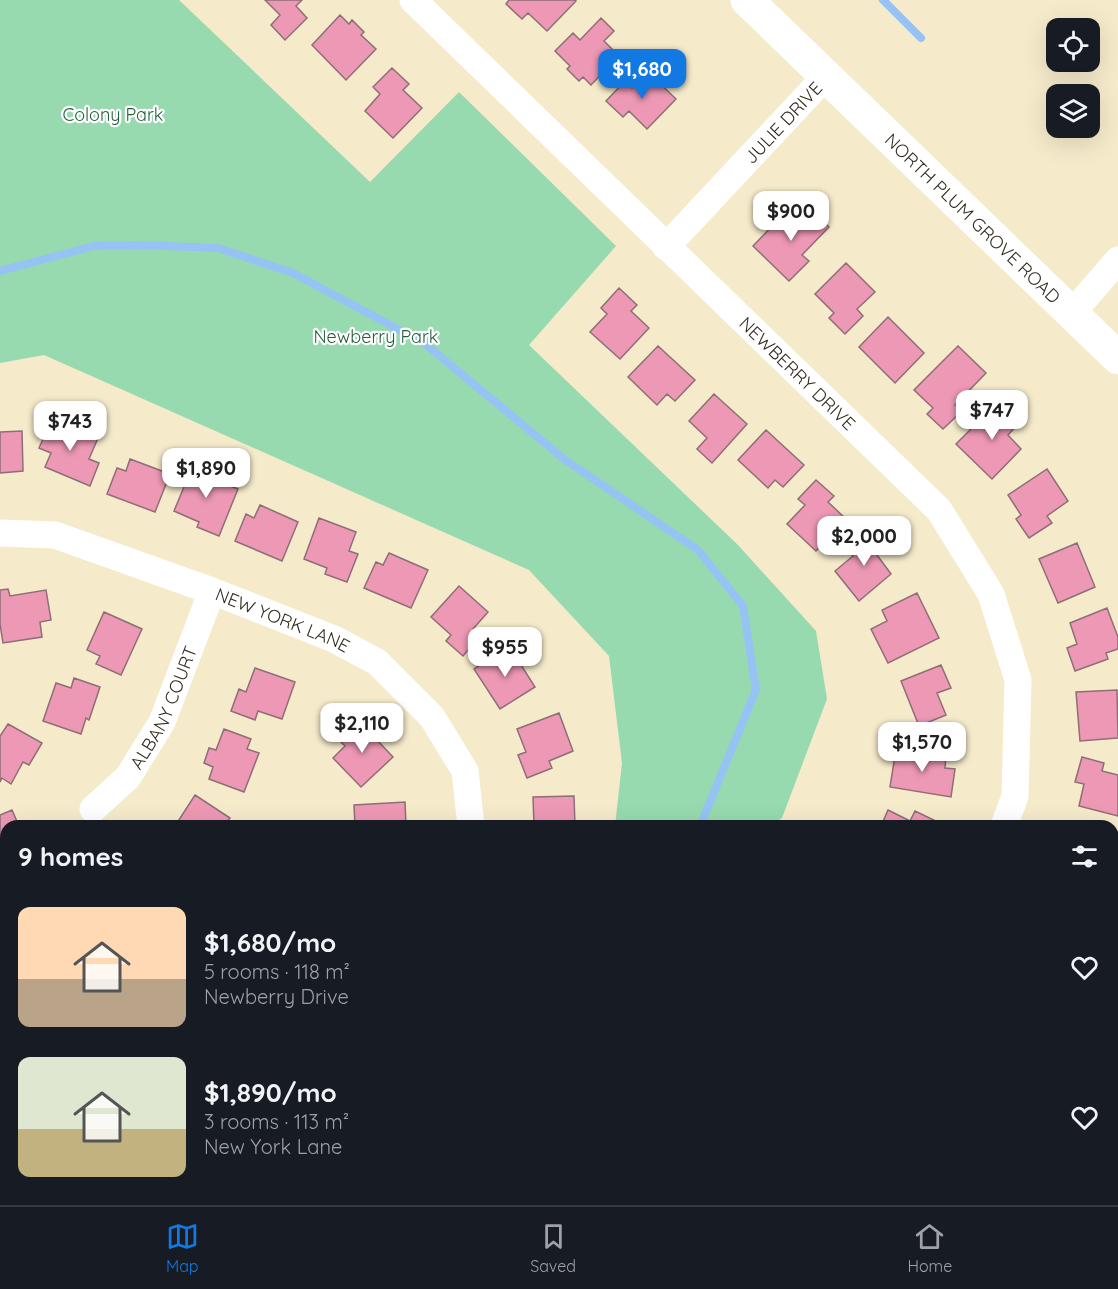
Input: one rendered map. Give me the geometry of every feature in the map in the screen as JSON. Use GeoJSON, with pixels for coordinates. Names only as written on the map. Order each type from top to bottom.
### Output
{"type":"FeatureCollection","features":[{"type":"Feature","properties":{"kind":"street","name":"NEWBERRY DRIVE"},"geometry":{"type":"LineString","coordinates":[[413,0],[939,510],[991,594],[1018,680],[1015,796],[1006,820]]}},
{"type":"Feature","properties":{"kind":"street","name":"NORTH PLUM GROVE ROAD"},"geometry":{"type":"LineString","coordinates":[[747,0],[1118,358]]}},
{"type":"Feature","properties":{"kind":"street","name":"JULIE DRIVE"},"geometry":{"type":"LineString","coordinates":[[666,247],[826,76]]}},
{"type":"Feature","properties":{"kind":"street"},"geometry":{"type":"LineString","coordinates":[[1072,313],[1118,260]]}},
{"type":"Feature","properties":{"kind":"street","name":"NEW YORK LANE"},"geometry":{"type":"LineString","coordinates":[[0,533],[55,535],[212,591],[333,639],[377,662],[432,717],[465,771],[470,820]]}},
{"type":"Feature","properties":{"kind":"street","name":"ALBANY COURT"},"geometry":{"type":"LineString","coordinates":[[93,809],[128,777],[162,722],[212,591]]}},
{"type":"Feature","properties":{"kind":"green space","name":"Newberry Park"},"geometry":{"type":"Polygon","coordinates":[[[0,0],[179,0],[370,182],[459,92],[616,246],[529,345],[738,545],[816,631],[827,699],[782,818],[779,820],[616,820],[622,763],[609,656],[529,570],[44,355],[0,363],[0,0]]]}},
{"type":"Feature","properties":{"kind":"building"},"geometry":{"type":"Polygon","coordinates":[[[265,0],[302,0],[296,6],[307,18],[285,40],[271,25],[280,15],[265,0]]]}},
{"type":"Feature","properties":{"kind":"building"},"geometry":{"type":"Polygon","coordinates":[[[509,0],[576,1],[547,31],[528,13],[522,19],[506,4],[509,0]]]}},
{"type":"Feature","properties":{"kind":"building"},"geometry":{"type":"Polygon","coordinates":[[[340,15],[349,24],[352,20],[364,32],[361,35],[376,49],[346,80],[312,45],[340,15]]]}},
{"type":"Feature","properties":{"kind":"building"},"geometry":{"type":"Polygon","coordinates":[[[601,18],[614,31],[604,41],[619,56],[591,85],[583,77],[579,81],[567,69],[570,66],[555,51],[573,33],[580,40],[601,18]]]}},
{"type":"Feature","properties":{"kind":"building"},"geometry":{"type":"Polygon","coordinates":[[[392,68],[409,84],[403,90],[422,108],[393,138],[365,111],[380,94],[373,87],[392,68]]]}},
{"type":"Feature","properties":{"kind":"building"},"geometry":{"type":"Polygon","coordinates":[[[648,72],[676,99],[647,129],[629,111],[623,117],[606,101],[625,81],[632,88],[648,72]]]}},
{"type":"Feature","properties":{"kind":"building"},"geometry":{"type":"Polygon","coordinates":[[[808,206],[829,227],[802,255],[809,261],[789,281],[753,246],[781,217],[789,225],[808,206]]]}},
{"type":"Feature","properties":{"kind":"building"},"geometry":{"type":"Polygon","coordinates":[[[846,263],[875,292],[857,309],[863,316],[845,334],[829,318],[834,313],[815,294],[846,263]]]}},
{"type":"Feature","properties":{"kind":"building"},"geometry":{"type":"Polygon","coordinates":[[[619,288],[637,305],[631,311],[649,328],[620,359],[590,332],[607,314],[601,308],[619,288]]]}},
{"type":"Feature","properties":{"kind":"building"},"geometry":{"type":"Polygon","coordinates":[[[888,317],[924,353],[895,383],[859,347],[888,317]]]}},
{"type":"Feature","properties":{"kind":"building"},"geometry":{"type":"Polygon","coordinates":[[[658,346],[695,380],[675,401],[667,394],[657,405],[628,377],[658,346]]]}},
{"type":"Feature","properties":{"kind":"building"},"geometry":{"type":"Polygon","coordinates":[[[958,346],[986,373],[955,405],[962,411],[943,429],[927,414],[933,408],[914,390],[958,346]]]}},
{"type":"Feature","properties":{"kind":"building"},"geometry":{"type":"Polygon","coordinates":[[[714,394],[747,424],[712,463],[697,449],[707,438],[689,421],[714,394]]]}},
{"type":"Feature","properties":{"kind":"building"},"geometry":{"type":"Polygon","coordinates":[[[999,401],[1020,422],[1008,435],[1021,449],[992,479],[956,444],[999,401]]]}},
{"type":"Feature","properties":{"kind":"building"},"geometry":{"type":"Polygon","coordinates":[[[52,419],[98,438],[89,459],[99,463],[90,486],[45,467],[51,453],[39,448],[52,419]]]}},
{"type":"Feature","properties":{"kind":"building"},"geometry":{"type":"Polygon","coordinates":[[[766,430],[804,465],[783,487],[775,480],[768,488],[738,460],[766,430]]]}},
{"type":"Feature","properties":{"kind":"building"},"geometry":{"type":"Polygon","coordinates":[[[22,431],[23,471],[0,473],[0,432],[22,431]]]}},
{"type":"Feature","properties":{"kind":"building"},"geometry":{"type":"Polygon","coordinates":[[[196,458],[212,465],[207,477],[238,489],[219,536],[197,527],[199,522],[174,511],[196,458]]]}},
{"type":"Feature","properties":{"kind":"building"},"geometry":{"type":"Polygon","coordinates":[[[130,459],[170,474],[155,512],[107,494],[117,468],[126,471],[130,459]]]}},
{"type":"Feature","properties":{"kind":"building"},"geometry":{"type":"Polygon","coordinates":[[[1047,469],[1068,501],[1047,516],[1052,523],[1029,538],[1016,519],[1021,515],[1008,495],[1047,469]]]}},
{"type":"Feature","properties":{"kind":"building"},"geometry":{"type":"Polygon","coordinates":[[[816,480],[834,496],[828,502],[846,519],[816,551],[787,524],[805,505],[798,499],[816,480]]]}},
{"type":"Feature","properties":{"kind":"building"},"geometry":{"type":"Polygon","coordinates":[[[260,505],[298,522],[282,561],[235,541],[246,514],[254,518],[260,505]]]}},
{"type":"Feature","properties":{"kind":"building"},"geometry":{"type":"Polygon","coordinates":[[[319,518],[356,532],[349,551],[358,554],[347,582],[325,574],[327,568],[304,559],[319,518]]]}},
{"type":"Feature","properties":{"kind":"building"},"geometry":{"type":"Polygon","coordinates":[[[868,531],[883,550],[877,555],[891,574],[859,601],[835,571],[853,556],[847,548],[868,531]]]}},
{"type":"Feature","properties":{"kind":"building"},"geometry":{"type":"Polygon","coordinates":[[[1077,543],[1095,587],[1058,603],[1039,559],[1077,543]]]}},
{"type":"Feature","properties":{"kind":"building"},"geometry":{"type":"Polygon","coordinates":[[[389,553],[428,570],[411,608],[364,588],[376,562],[383,565],[389,553]]]}},
{"type":"Feature","properties":{"kind":"building"},"geometry":{"type":"Polygon","coordinates":[[[459,586],[488,612],[473,629],[480,636],[463,656],[446,641],[451,635],[431,617],[459,586]]]}},
{"type":"Feature","properties":{"kind":"building"},"geometry":{"type":"Polygon","coordinates":[[[8,589],[10,596],[46,590],[51,620],[40,622],[42,637],[3,643],[0,624],[0,590],[8,589]]]}},
{"type":"Feature","properties":{"kind":"building"},"geometry":{"type":"Polygon","coordinates":[[[917,593],[939,638],[888,663],[871,629],[887,621],[882,610],[917,593]]]}},
{"type":"Feature","properties":{"kind":"building"},"geometry":{"type":"Polygon","coordinates":[[[1107,608],[1118,637],[1118,649],[1106,653],[1108,659],[1075,671],[1067,648],[1077,644],[1070,623],[1107,608]]]}},
{"type":"Feature","properties":{"kind":"building"},"geometry":{"type":"Polygon","coordinates":[[[104,612],[142,629],[121,675],[96,664],[100,656],[87,650],[104,612]]]}},
{"type":"Feature","properties":{"kind":"building"},"geometry":{"type":"Polygon","coordinates":[[[509,646],[535,687],[500,709],[474,669],[509,646]]]}},
{"type":"Feature","properties":{"kind":"building"},"geometry":{"type":"Polygon","coordinates":[[[941,665],[951,688],[937,693],[946,715],[919,726],[901,681],[941,665]]]}},
{"type":"Feature","properties":{"kind":"building"},"geometry":{"type":"Polygon","coordinates":[[[255,668],[295,682],[282,719],[258,711],[255,720],[231,711],[239,689],[246,692],[255,668]]]}},
{"type":"Feature","properties":{"kind":"building"},"geometry":{"type":"Polygon","coordinates":[[[74,678],[100,687],[89,720],[86,718],[81,734],[43,721],[56,683],[71,688],[74,678]]]}},
{"type":"Feature","properties":{"kind":"building"},"geometry":{"type":"Polygon","coordinates":[[[1117,690],[1118,738],[1080,741],[1076,692],[1117,690]]]}},
{"type":"Feature","properties":{"kind":"building"},"geometry":{"type":"Polygon","coordinates":[[[559,713],[573,751],[549,761],[552,768],[527,778],[518,755],[526,752],[517,729],[559,713]]]}},
{"type":"Feature","properties":{"kind":"building"},"geometry":{"type":"Polygon","coordinates":[[[359,721],[393,757],[361,787],[333,758],[345,746],[339,740],[359,721]]]}},
{"type":"Feature","properties":{"kind":"building"},"geometry":{"type":"Polygon","coordinates":[[[8,724],[42,743],[29,765],[23,762],[11,784],[2,778],[0,782],[0,736],[8,724]]]}},
{"type":"Feature","properties":{"kind":"building"},"geometry":{"type":"Polygon","coordinates":[[[224,729],[251,739],[247,749],[259,753],[244,792],[209,779],[213,767],[204,763],[209,748],[216,750],[224,729]]]}},
{"type":"Feature","properties":{"kind":"building"},"geometry":{"type":"Polygon","coordinates":[[[896,749],[946,756],[945,768],[955,769],[951,797],[890,787],[896,749]]]}},
{"type":"Feature","properties":{"kind":"building"},"geometry":{"type":"Polygon","coordinates":[[[1082,757],[1104,763],[1102,771],[1118,775],[1118,816],[1079,806],[1084,784],[1075,782],[1082,757]]]}},
{"type":"Feature","properties":{"kind":"building"},"geometry":{"type":"Polygon","coordinates":[[[195,795],[230,818],[228,820],[179,820],[195,795]]]}},
{"type":"Feature","properties":{"kind":"building"},"geometry":{"type":"Polygon","coordinates":[[[574,796],[575,820],[534,820],[533,797],[574,796]]]}},
{"type":"Feature","properties":{"kind":"building"},"geometry":{"type":"Polygon","coordinates":[[[405,802],[406,820],[355,820],[354,805],[405,802]]]}},
{"type":"Feature","properties":{"kind":"building"},"geometry":{"type":"Polygon","coordinates":[[[12,810],[16,820],[0,820],[0,815],[12,810]]]}},
{"type":"Feature","properties":{"kind":"building"},"geometry":{"type":"Polygon","coordinates":[[[888,810],[908,820],[884,820],[888,810]]]}},
{"type":"Feature","properties":{"kind":"building"},"geometry":{"type":"Polygon","coordinates":[[[915,811],[934,820],[910,820],[915,811]]]}},
{"type":"Feature","properties":{"kind":"waterway"},"geometry":{"type":"LineString","coordinates":[[883,0],[921,38]]}},
{"type":"Feature","properties":{"kind":"waterway"},"geometry":{"type":"LineString","coordinates":[[0,271],[94,246],[139,245],[218,248],[293,273],[424,343],[564,459],[698,550],[743,606],[756,690],[702,820]]}},
{"type":"Feature","properties":{"kind":"park label","name":"Colony Park"},"geometry":{"type":"Point","coordinates":[113,114]}}]}
